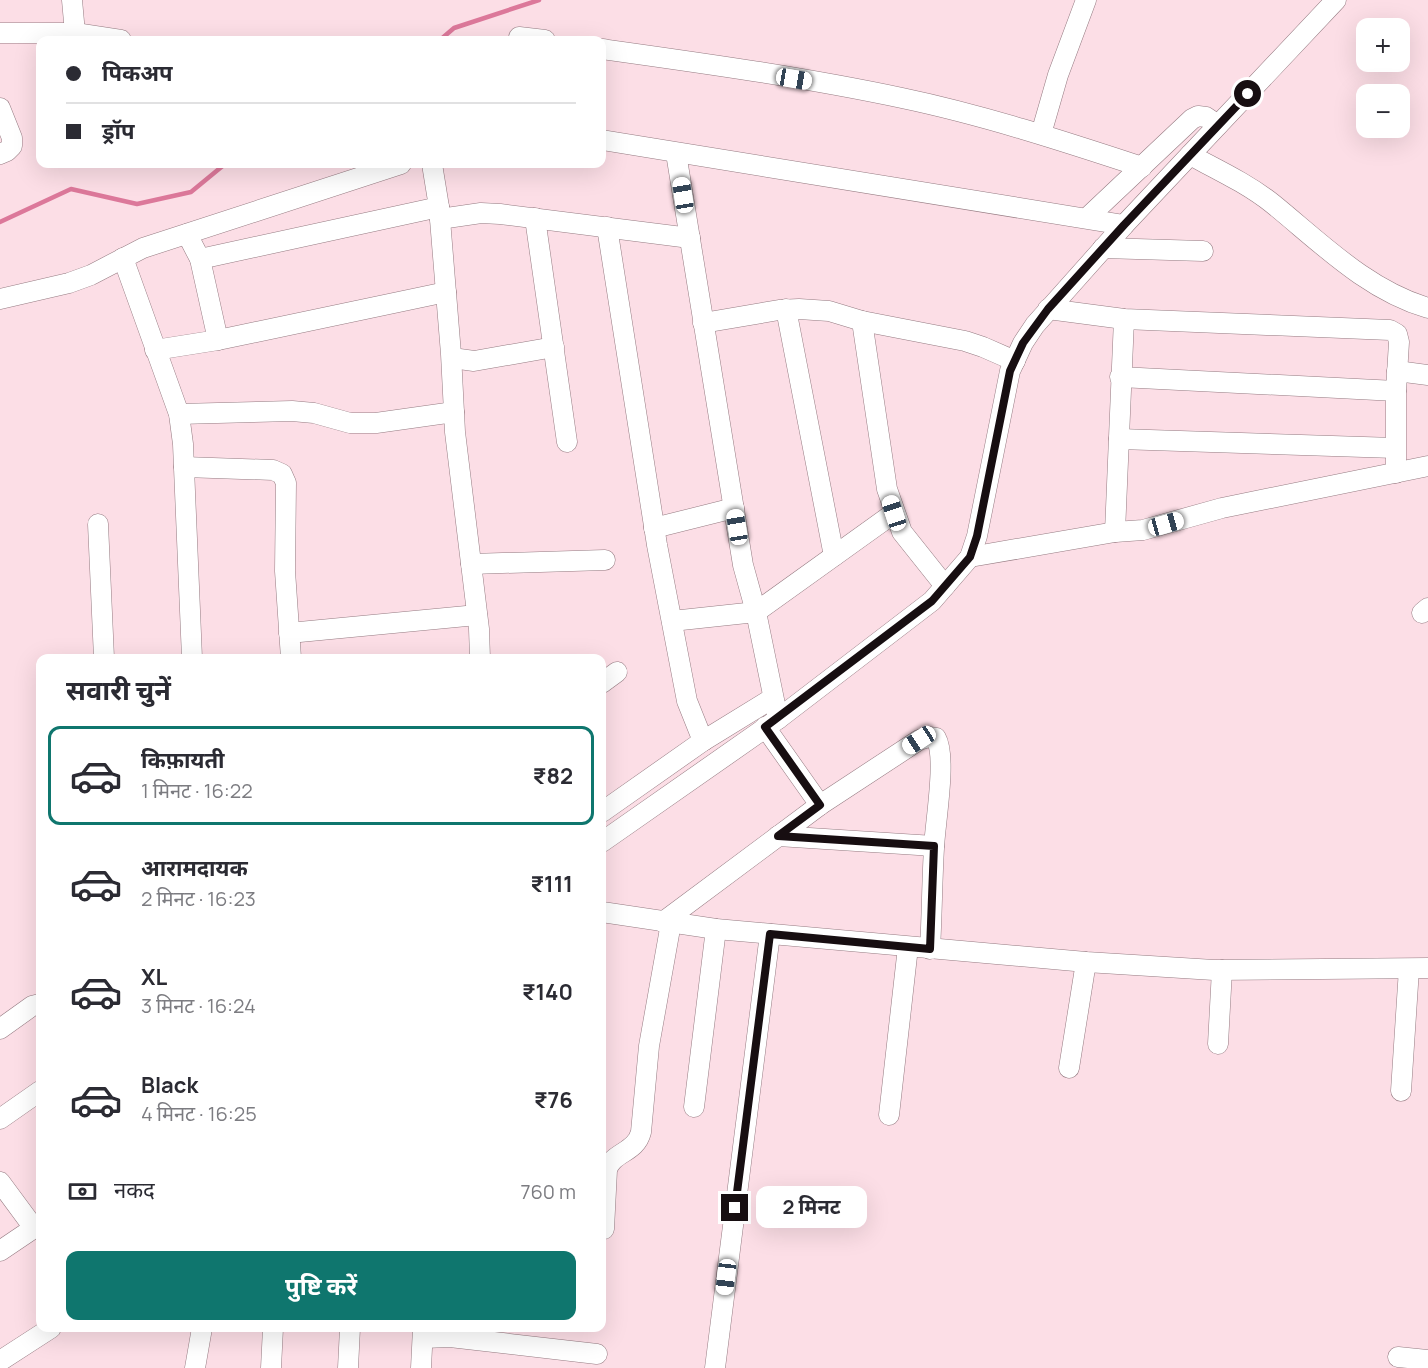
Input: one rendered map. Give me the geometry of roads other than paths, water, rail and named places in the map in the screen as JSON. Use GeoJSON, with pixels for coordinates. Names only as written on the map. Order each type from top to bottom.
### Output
{"type":"FeatureCollection","features":[{"type":"Feature","properties":{"kind":"street"},"geometry":{"type":"LineString","coordinates":[[72,0],[75,33]]}},
{"type":"Feature","properties":{"kind":"street"},"geometry":{"type":"LineString","coordinates":[[1041,134],[1058,75],[1086,0]]}},
{"type":"Feature","properties":{"kind":"street"},"geometry":{"type":"LineString","coordinates":[[606,839],[772,723],[932,601],[970,557],[977,536],[1010,371],[1023,343],[1048,309],[1103,248],[1336,0]]}},
{"type":"Feature","properties":{"kind":"street"},"geometry":{"type":"LineString","coordinates":[[0,33],[75,33],[95,36]]}},
{"type":"Feature","properties":{"kind":"street"},"geometry":{"type":"LineString","coordinates":[[606,49],[706,63],[902,98],[1041,134],[1142,167]]}},
{"type":"Feature","properties":{"kind":"street"},"geometry":{"type":"LineString","coordinates":[[0,108],[12,138],[12,146],[0,154]]}},
{"type":"Feature","properties":{"kind":"street"},"geometry":{"type":"LineString","coordinates":[[1087,218],[1198,116],[1206,117],[1218,125]]}},
{"type":"Feature","properties":{"kind":"street"},"geometry":{"type":"LineString","coordinates":[[606,141],[1124,225]]}},
{"type":"Feature","properties":{"kind":"street"},"geometry":{"type":"LineString","coordinates":[[676,153],[743,565],[756,612],[774,698],[772,723],[820,805]]}},
{"type":"Feature","properties":{"kind":"street"},"geometry":{"type":"LineString","coordinates":[[1190,155],[1271,203],[1338,259],[1400,299],[1428,308]]}},
{"type":"Feature","properties":{"kind":"street"},"geometry":{"type":"LineString","coordinates":[[0,299],[69,283],[91,275],[143,248],[389,168]]}},
{"type":"Feature","properties":{"kind":"street"},"geometry":{"type":"LineString","coordinates":[[433,168],[439,213],[452,358],[454,412],[480,654]]}},
{"type":"Feature","properties":{"kind":"street"},"geometry":{"type":"LineString","coordinates":[[200,260],[439,213],[481,213],[536,218],[690,238]]}},
{"type":"Feature","properties":{"kind":"street"},"geometry":{"type":"LineString","coordinates":[[536,218],[567,442]]}},
{"type":"Feature","properties":{"kind":"street"},"geometry":{"type":"LineString","coordinates":[[607,227],[654,528],[687,701],[703,741]]}},
{"type":"Feature","properties":{"kind":"street"},"geometry":{"type":"LineString","coordinates":[[187,234],[200,260],[218,340]]}},
{"type":"Feature","properties":{"kind":"street"},"geometry":{"type":"LineString","coordinates":[[1103,248],[1203,251]]}},
{"type":"Feature","properties":{"kind":"street"},"geometry":{"type":"LineString","coordinates":[[123,258],[179,414],[184,467],[192,654]]}},
{"type":"Feature","properties":{"kind":"street"},"geometry":{"type":"LineString","coordinates":[[155,350],[218,340],[446,292]]}},
{"type":"Feature","properties":{"kind":"street"},"geometry":{"type":"LineString","coordinates":[[704,323],[786,309],[828,311],[862,321],[965,341],[983,346],[1015,361]]}},
{"type":"Feature","properties":{"kind":"street"},"geometry":{"type":"LineString","coordinates":[[786,309],[834,556]]}},
{"type":"Feature","properties":{"kind":"street"},"geometry":{"type":"LineString","coordinates":[[1048,309],[1124,319],[1390,330],[1397,334],[1399,342],[1396,391],[1396,473]]}},
{"type":"Feature","properties":{"kind":"street"},"geometry":{"type":"LineString","coordinates":[[1115,532],[1124,319]]}},
{"type":"Feature","properties":{"kind":"street"},"geometry":{"type":"LineString","coordinates":[[862,321],[887,489],[894,513],[902,532],[945,586]]}},
{"type":"Feature","properties":{"kind":"street"},"geometry":{"type":"LineString","coordinates":[[452,358],[474,361],[554,347]]}},
{"type":"Feature","properties":{"kind":"street"},"geometry":{"type":"LineString","coordinates":[[1397,371],[1428,375]]}},
{"type":"Feature","properties":{"kind":"street"},"geometry":{"type":"LineString","coordinates":[[1120,377],[1396,391]]}},
{"type":"Feature","properties":{"kind":"street"},"geometry":{"type":"LineString","coordinates":[[179,414],[292,411],[314,413],[350,423],[376,423],[454,412]]}},
{"type":"Feature","properties":{"kind":"street"},"geometry":{"type":"LineString","coordinates":[[1119,440],[1395,448]]}},
{"type":"Feature","properties":{"kind":"street"},"geometry":{"type":"LineString","coordinates":[[970,557],[1115,532],[1143,530],[1222,508],[1428,466]]}},
{"type":"Feature","properties":{"kind":"street"},"geometry":{"type":"LineString","coordinates":[[184,467],[273,470],[282,474],[286,483],[285,571],[291,654]]}},
{"type":"Feature","properties":{"kind":"street"},"geometry":{"type":"LineString","coordinates":[[654,528],[734,508]]}},
{"type":"Feature","properties":{"kind":"street"},"geometry":{"type":"LineString","coordinates":[[672,621],[756,612],[894,513]]}},
{"type":"Feature","properties":{"kind":"street"},"geometry":{"type":"LineString","coordinates":[[98,524],[104,654]]}},
{"type":"Feature","properties":{"kind":"street"},"geometry":{"type":"LineString","coordinates":[[471,564],[605,560]]}},
{"type":"Feature","properties":{"kind":"street"},"geometry":{"type":"LineString","coordinates":[[289,633],[477,615]]}},
{"type":"Feature","properties":{"kind":"street"},"geometry":{"type":"LineString","coordinates":[[606,809],[703,741],[774,698]]}},
{"type":"Feature","properties":{"kind":"street"},"geometry":{"type":"LineString","coordinates":[[606,1190],[609,1163],[639,1140],[649,1046],[667,922],[820,805],[919,740],[929,737],[936,738],[940,745],[930,949]]}},
{"type":"Feature","properties":{"kind":"street"},"geometry":{"type":"LineString","coordinates":[[778,836],[934,846]]}},
{"type":"Feature","properties":{"kind":"street"},"geometry":{"type":"LineString","coordinates":[[606,913],[716,929],[1086,962],[1222,970],[1419,969],[1401,1091]]}},
{"type":"Feature","properties":{"kind":"street"},"geometry":{"type":"LineString","coordinates":[[694,1107],[716,929]]}},
{"type":"Feature","properties":{"kind":"street"},"geometry":{"type":"LineString","coordinates":[[715,1368],[770,934]]}},
{"type":"Feature","properties":{"kind":"street"},"geometry":{"type":"LineString","coordinates":[[889,1115],[908,947]]}},
{"type":"Feature","properties":{"kind":"street"},"geometry":{"type":"LineString","coordinates":[[1069,1068],[1086,962]]}},
{"type":"Feature","properties":{"kind":"street"},"geometry":{"type":"LineString","coordinates":[[1218,1044],[1222,970]]}},
{"type":"Feature","properties":{"kind":"street"},"geometry":{"type":"LineString","coordinates":[[0,1029],[36,1005]]}},
{"type":"Feature","properties":{"kind":"street"},"geometry":{"type":"LineString","coordinates":[[0,1119],[36,1094]]}},
{"type":"Feature","properties":{"kind":"street"},"geometry":{"type":"LineString","coordinates":[[0,1182],[36,1225]]}},
{"type":"Feature","properties":{"kind":"street"},"geometry":{"type":"LineString","coordinates":[[0,1251],[36,1227]]}},
{"type":"Feature","properties":{"kind":"street"},"geometry":{"type":"LineString","coordinates":[[0,1360],[45,1332]]}},
{"type":"Feature","properties":{"kind":"street"},"geometry":{"type":"LineString","coordinates":[[195,1368],[201,1332]]}},
{"type":"Feature","properties":{"kind":"street"},"geometry":{"type":"LineString","coordinates":[[271,1368],[273,1332]]}},
{"type":"Feature","properties":{"kind":"street"},"geometry":{"type":"LineString","coordinates":[[348,1368],[350,1332]]}},
{"type":"Feature","properties":{"kind":"street"},"geometry":{"type":"LineString","coordinates":[[421,1368],[423,1333],[597,1354]]}},
{"type":"Feature","properties":{"kind":"street"},"geometry":{"type":"LineString","coordinates":[[1398,1357],[1428,1360]]}},
{"type":"Feature","properties":{"kind":"waterway"},"geometry":{"type":"LineString","coordinates":[[445,36],[454,28],[539,0]]}},
{"type":"Feature","properties":{"kind":"waterway"},"geometry":{"type":"LineString","coordinates":[[0,222],[71,189],[137,204],[191,192],[220,168]]}}]}
